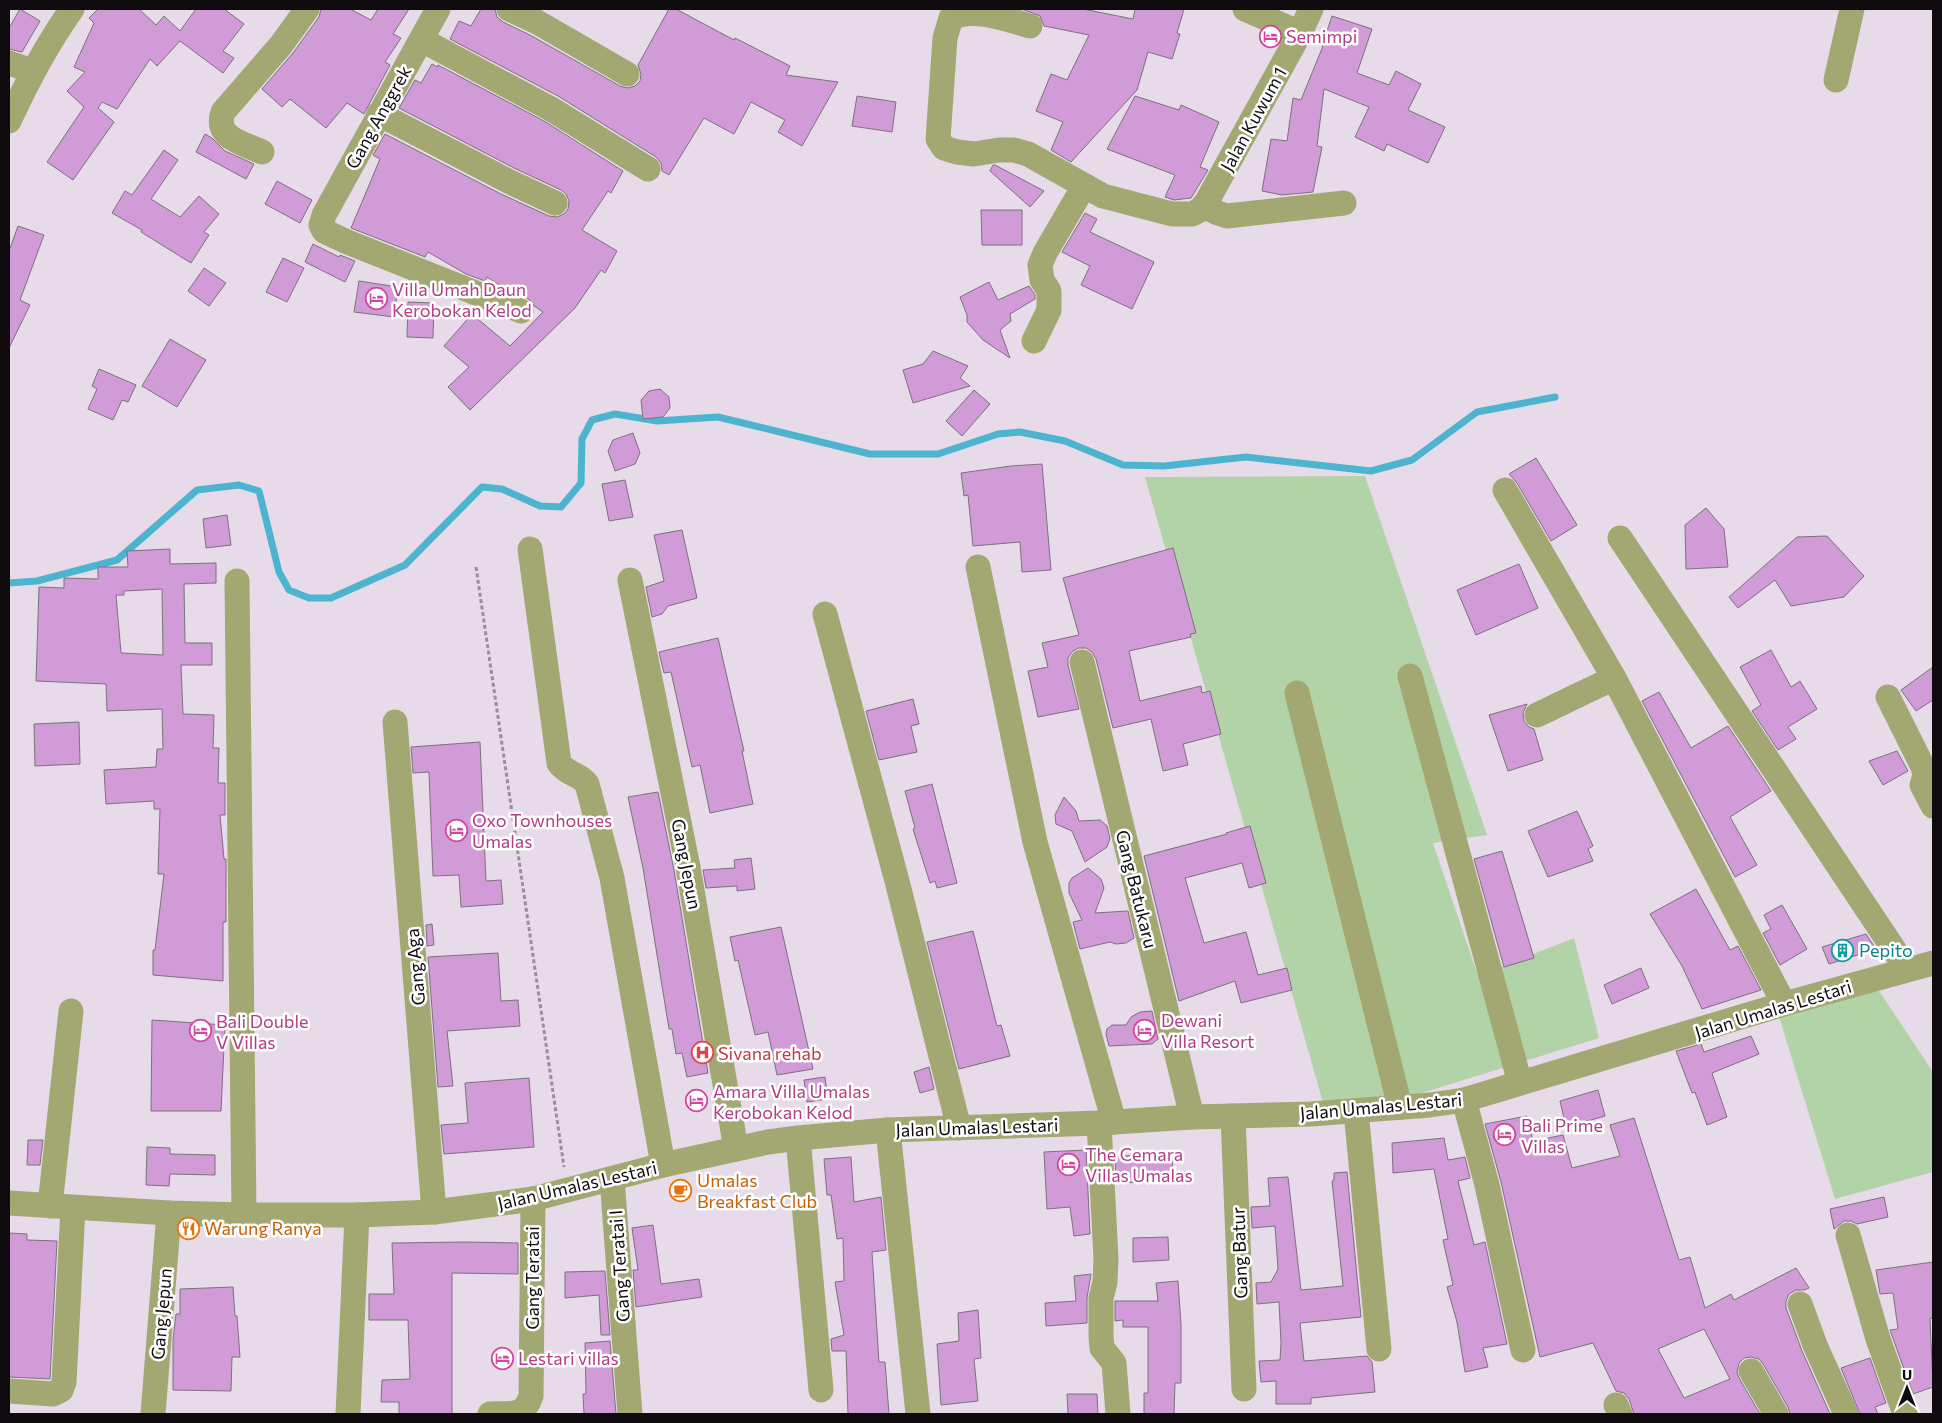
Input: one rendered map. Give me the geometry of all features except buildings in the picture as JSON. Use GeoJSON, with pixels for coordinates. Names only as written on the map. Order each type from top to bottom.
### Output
{"type":"FeatureCollection","features":[{"type":"Feature","properties":{"kind":"street"},"geometry":{"type":"LineString","coordinates":[[9,121],[47,45],[72,9]]}},
{"type":"Feature","properties":{"kind":"street"},"geometry":{"type":"LineString","coordinates":[[262,152],[231,138],[222,131],[220,122],[222,112],[281,45],[307,9]]}},
{"type":"Feature","properties":{"kind":"street","name":"Gang Anggrek"},"geometry":{"type":"LineString","coordinates":[[438,9],[324,215],[321,225],[324,231],[345,241],[521,311]]}},
{"type":"Feature","properties":{"kind":"street"},"geometry":{"type":"LineString","coordinates":[[509,9],[536,22],[627,74]]}},
{"type":"Feature","properties":{"kind":"street"},"geometry":{"type":"LineString","coordinates":[[1245,9],[1300,33]]}},
{"type":"Feature","properties":{"kind":"street","name":"Jalan Kuwum 1"},"geometry":{"type":"LineString","coordinates":[[1206,203],[1312,9]]}},
{"type":"Feature","properties":{"kind":"street"},"geometry":{"type":"LineString","coordinates":[[1836,80],[1852,9]]}},
{"type":"Feature","properties":{"kind":"street"},"geometry":{"type":"LineString","coordinates":[[1030,26],[972,12],[951,18],[945,38],[938,139],[944,148],[974,154],[1006,150],[1028,154],[1103,196],[1182,215],[1196,213],[1206,203],[1215,212],[1227,216],[1344,204]]}},
{"type":"Feature","properties":{"kind":"street"},"geometry":{"type":"LineString","coordinates":[[422,40],[551,109],[648,169]]}},
{"type":"Feature","properties":{"kind":"street"},"geometry":{"type":"LineString","coordinates":[[9,63],[32,72]]}},
{"type":"Feature","properties":{"kind":"street"},"geometry":{"type":"LineString","coordinates":[[379,114],[508,181],[555,203]]}},
{"type":"Feature","properties":{"kind":"street"},"geometry":{"type":"LineString","coordinates":[[1034,341],[1050,310],[1050,291],[1042,280],[1040,265],[1084,186]]}},
{"type":"Feature","properties":{"kind":"street"},"geometry":{"type":"LineString","coordinates":[[1504,490],[1614,678],[1784,1004]]}},
{"type":"Feature","properties":{"kind":"street"},"geometry":{"type":"LineString","coordinates":[[1620,538],[1907,969]]}},
{"type":"Feature","properties":{"kind":"street"},"geometry":{"type":"LineString","coordinates":[[530,550],[559,763],[564,770],[584,779],[587,784],[612,878],[663,1165]]}},
{"type":"Feature","properties":{"kind":"street"},"geometry":{"type":"LineString","coordinates":[[978,567],[1036,842],[1106,1122],[1106,1282],[1101,1298],[1101,1337],[1102,1348],[1114,1363],[1118,1414]]}},
{"type":"Feature","properties":{"kind":"street","name":"Gang Jepun"},"geometry":{"type":"LineString","coordinates":[[630,580],[688,867],[736,1149]]}},
{"type":"Feature","properties":{"kind":"street"},"geometry":{"type":"LineString","coordinates":[[237,582],[244,1215]]}},
{"type":"Feature","properties":{"kind":"street"},"geometry":{"type":"LineString","coordinates":[[825,614],[897,881],[959,1128]]}},
{"type":"Feature","properties":{"kind":"street","name":"Gang Batukaru"},"geometry":{"type":"LineString","coordinates":[[1082,662],[1192,1117]]}},
{"type":"Feature","properties":{"kind":"street"},"geometry":{"type":"LineString","coordinates":[[1410,676],[1520,1082]]}},
{"type":"Feature","properties":{"kind":"street"},"geometry":{"type":"LineString","coordinates":[[1537,715],[1614,678]]}},
{"type":"Feature","properties":{"kind":"street"},"geometry":{"type":"LineString","coordinates":[[1297,693],[1400,1107]]}},
{"type":"Feature","properties":{"kind":"street"},"geometry":{"type":"LineString","coordinates":[[1888,697],[1924,767],[1925,775],[1922,785],[1933,806]]}},
{"type":"Feature","properties":{"kind":"street","name":"Gang Aga"},"geometry":{"type":"LineString","coordinates":[[395,722],[434,1212]]}},
{"type":"Feature","properties":{"kind":"street","name":"Jalan Umalas Lestari"},"geometry":{"type":"LineString","coordinates":[[9,1203],[169,1213],[244,1215],[357,1215],[434,1212],[533,1199],[663,1165],[798,1138],[888,1130],[1356,1111],[1464,1100],[1784,1004],[1933,963]]}},
{"type":"Feature","properties":{"kind":"street"},"geometry":{"type":"LineString","coordinates":[[9,1391],[53,1394],[61,1390],[64,1382],[62,1207],[71,1012]]}},
{"type":"Feature","properties":{"kind":"street"},"geometry":{"type":"LineString","coordinates":[[1464,1100],[1487,1185],[1523,1350]]}},
{"type":"Feature","properties":{"kind":"street"},"geometry":{"type":"LineString","coordinates":[[1356,1111],[1379,1349]]}},
{"type":"Feature","properties":{"kind":"street","name":"Gang Batur"},"geometry":{"type":"LineString","coordinates":[[1233,1116],[1244,1389]]}},
{"type":"Feature","properties":{"kind":"street"},"geometry":{"type":"LineString","coordinates":[[888,1130],[918,1414]]}},
{"type":"Feature","properties":{"kind":"street"},"geometry":{"type":"LineString","coordinates":[[798,1138],[821,1390]]}},
{"type":"Feature","properties":{"kind":"street","name":"Gang Teratai I"},"geometry":{"type":"LineString","coordinates":[[612,1179],[630,1414]]}},
{"type":"Feature","properties":{"kind":"street","name":"Gang Teratai"},"geometry":{"type":"LineString","coordinates":[[490,1414],[519,1413],[524,1410],[532,1396],[533,1199]]}},
{"type":"Feature","properties":{"kind":"street","name":"Gang Jepun"},"geometry":{"type":"LineString","coordinates":[[153,1414],[169,1213]]}},
{"type":"Feature","properties":{"kind":"street"},"geometry":{"type":"LineString","coordinates":[[348,1414],[357,1215]]}},
{"type":"Feature","properties":{"kind":"street"},"geometry":{"type":"LineString","coordinates":[[1848,1235],[1878,1339],[1905,1414]]}},
{"type":"Feature","properties":{"kind":"street"},"geometry":{"type":"LineString","coordinates":[[1800,1304],[1815,1344],[1846,1414]]}},
{"type":"Feature","properties":{"kind":"street"},"geometry":{"type":"LineString","coordinates":[[1751,1371],[1776,1414]]}},
{"type":"Feature","properties":{"kind":"path"},"geometry":{"type":"LineString","coordinates":[[476,567],[567,1190]]}},
{"type":"Feature","properties":{"kind":"green space"},"geometry":{"type":"Polygon","coordinates":[[[1365,476],[1487,835],[1433,843],[1478,976],[1574,938],[1599,1038],[1399,1100],[1324,1106],[1145,477],[1365,476]]]}},
{"type":"Feature","properties":{"kind":"green space"},"geometry":{"type":"Polygon","coordinates":[[[1868,974],[1933,1072],[1933,1172],[1835,1199],[1773,997],[1868,974]]]}},
{"type":"Feature","properties":{"kind":"waterway"},"geometry":{"type":"LineString","coordinates":[[9,583],[37,581],[117,560],[197,490],[239,485],[259,491],[279,572],[289,590],[309,598],[331,598],[405,565],[482,487],[502,489],[540,506],[561,507],[581,483],[582,439],[592,420],[615,414],[657,421],[718,417],[870,454],[938,454],[998,434],[1020,432],[1065,441],[1123,465],[1164,466],[1246,457],[1371,471],[1412,460],[1477,412],[1555,397]]}},
{"type":"Feature","properties":{"kind":"place","name":"Semimpi"},"geometry":{"type":"Point","coordinates":[1270,36]}},
{"type":"Feature","properties":{"kind":"place","name":"Villa Umah Daun Kerobokan Kelod"},"geometry":{"type":"Point","coordinates":[376,299]}},
{"type":"Feature","properties":{"kind":"place","name":"Oxo Townhouses Umalas"},"geometry":{"type":"Point","coordinates":[456,830]}},
{"type":"Feature","properties":{"kind":"place","name":"Pepito"},"geometry":{"type":"Point","coordinates":[1843,950]}},
{"type":"Feature","properties":{"kind":"place","name":"Dewani Villa Resort"},"geometry":{"type":"Point","coordinates":[1145,1030]}},
{"type":"Feature","properties":{"kind":"place","name":"Bali Double V Villas"},"geometry":{"type":"Point","coordinates":[200,1031]}},
{"type":"Feature","properties":{"kind":"place","name":"Sivana rehab"},"geometry":{"type":"Point","coordinates":[702,1053]}},
{"type":"Feature","properties":{"kind":"place","name":"Amara Villa Umalas Kerobokan Kelod"},"geometry":{"type":"Point","coordinates":[697,1101]}},
{"type":"Feature","properties":{"kind":"place","name":"Bali Prime Villas"},"geometry":{"type":"Point","coordinates":[1505,1135]}},
{"type":"Feature","properties":{"kind":"place","name":"The Cemara Villas Umalas"},"geometry":{"type":"Point","coordinates":[1069,1164]}},
{"type":"Feature","properties":{"kind":"place","name":"Umalas Breakfast Club"},"geometry":{"type":"Point","coordinates":[681,1190]}},
{"type":"Feature","properties":{"kind":"place","name":"Warung Ranya"},"geometry":{"type":"Point","coordinates":[188,1228]}},
{"type":"Feature","properties":{"kind":"place","name":"Lestari villas"},"geometry":{"type":"Point","coordinates":[502,1358]}}]}
